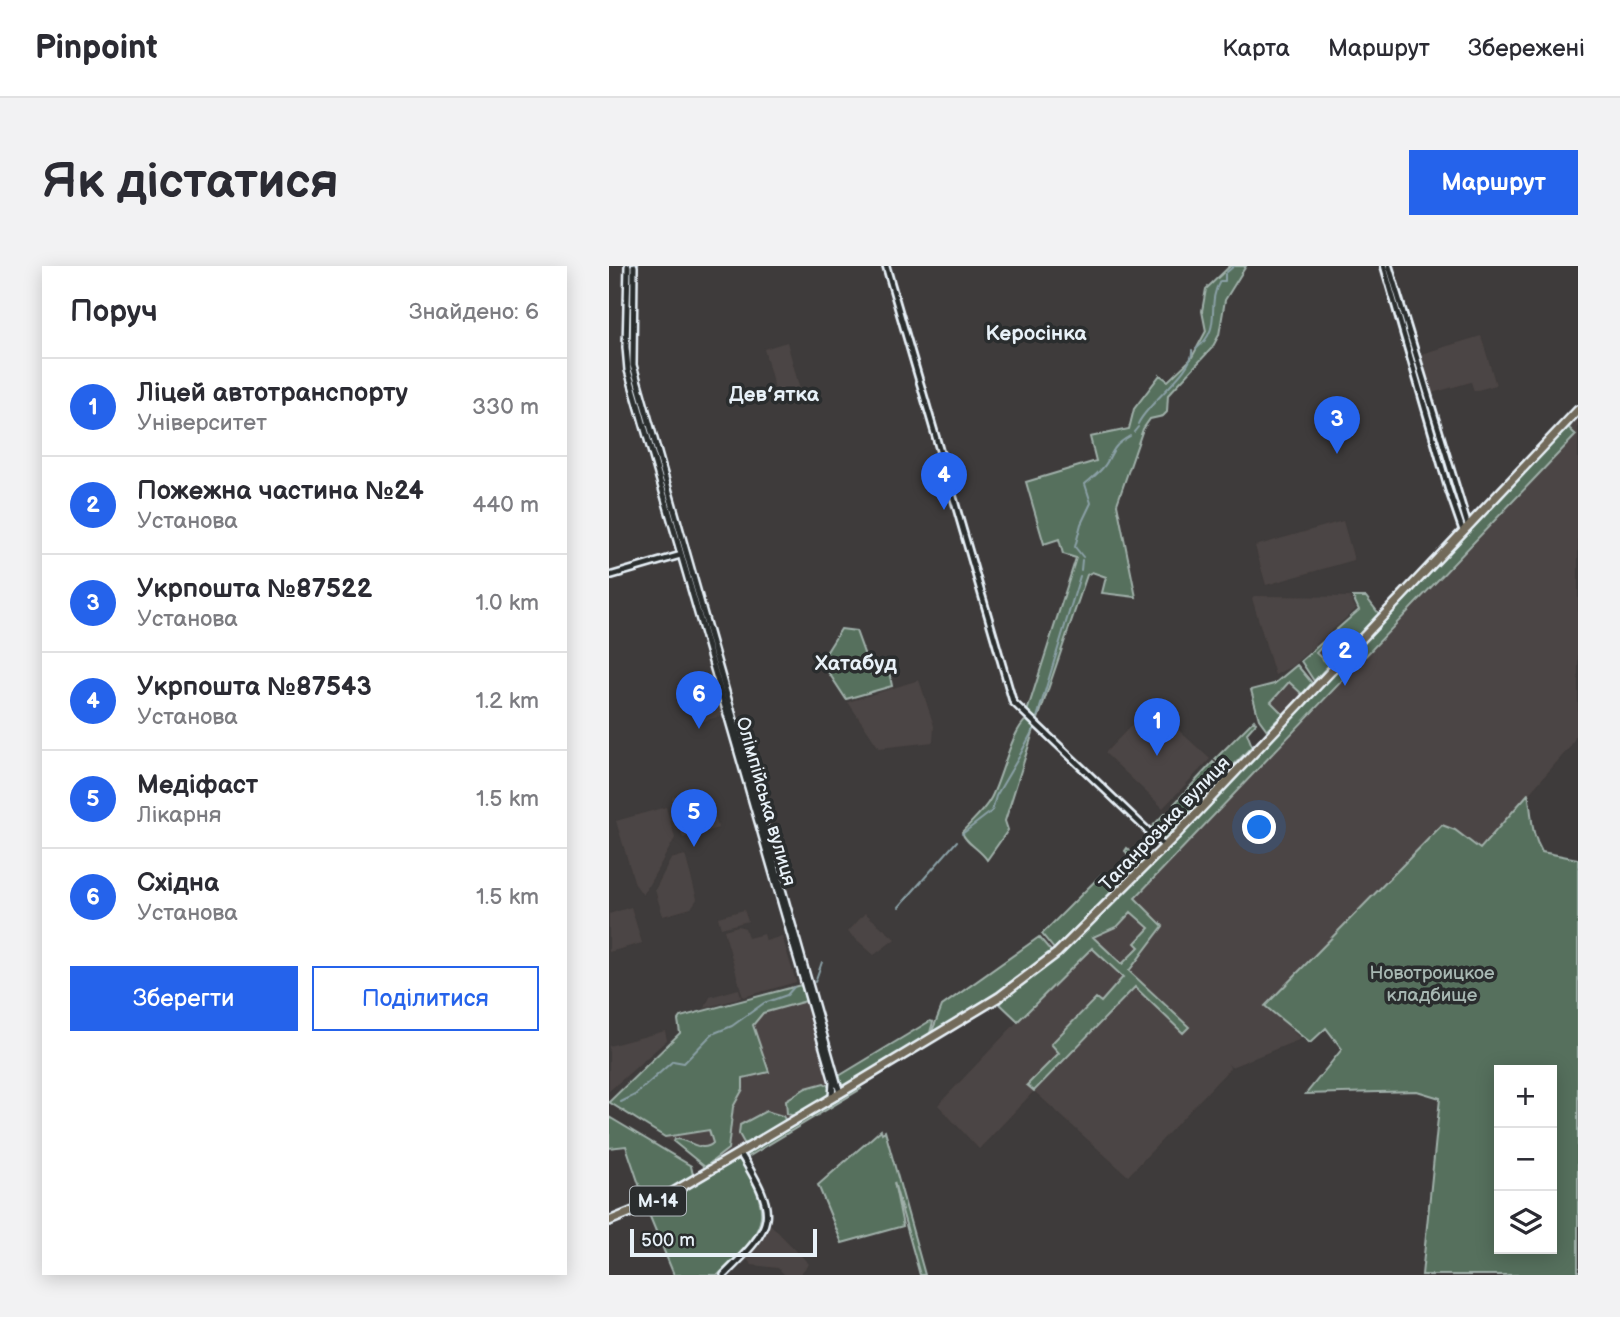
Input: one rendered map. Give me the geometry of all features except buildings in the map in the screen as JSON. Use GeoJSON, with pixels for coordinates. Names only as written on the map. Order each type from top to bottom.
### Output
{"type":"FeatureCollection","features":[{"type":"Feature","properties":{"kind":"highway","name":"Таганрозька вулиця"},"geometry":{"type":"LineString","coordinates":[[609,1221],[649,1206],[705,1174],[1023,980],[1085,928],[1578,410]]}},
{"type":"Feature","properties":{"kind":"main road","name":"Олімпійська вулиця"},"geometry":{"type":"LineString","coordinates":[[628,266],[629,332],[635,381],[839,1093]]}},
{"type":"Feature","properties":{"kind":"main road","name":"Олімпійська вулиця"},"geometry":{"type":"LineString","coordinates":[[629,332],[634,266]]}},
{"type":"Feature","properties":{"kind":"main road"},"geometry":{"type":"LineString","coordinates":[[833,1078],[839,1093]]}},
{"type":"Feature","properties":{"kind":"main road"},"geometry":{"type":"LineString","coordinates":[[724,1275],[759,1239],[767,1223],[761,1189],[740,1153]]}},
{"type":"Feature","properties":{"kind":"street"},"geometry":{"type":"LineString","coordinates":[[888,266],[1013,702],[1164,846]]}},
{"type":"Feature","properties":{"kind":"street"},"geometry":{"type":"LineString","coordinates":[[1386,266],[1448,488],[1466,528]]}},
{"type":"Feature","properties":{"kind":"street"},"geometry":{"type":"LineString","coordinates":[[609,576],[684,554]]}},
{"type":"Feature","properties":{"kind":"shaded area"},"geometry":{"type":"Polygon","coordinates":[[[1481,336],[1496,385],[1474,391],[1471,382],[1432,393],[1421,354],[1481,336]]]}},
{"type":"Feature","properties":{"kind":"shaded area"},"geometry":{"type":"Polygon","coordinates":[[[787,342],[800,390],[777,397],[764,349],[787,342]]]}},
{"type":"Feature","properties":{"kind":"shaded area"},"geometry":{"type":"Polygon","coordinates":[[[1578,418],[1578,732],[1570,747],[1480,849],[1455,830],[1442,825],[1265,1005],[1301,1039],[1231,1067],[1228,1064],[1230,1068],[1128,1176],[1034,1091],[1135,987],[1183,1032],[1188,1028],[1129,970],[1163,926],[1134,899],[1575,435],[1568,428],[1578,418]]]}},
{"type":"Feature","properties":{"kind":"shaded area"},"geometry":{"type":"Polygon","coordinates":[[[1343,521],[1354,560],[1266,585],[1255,546],[1343,521]]]}},
{"type":"Feature","properties":{"kind":"shaded area"},"geometry":{"type":"Polygon","coordinates":[[[1350,597],[1356,609],[1292,666],[1275,675],[1252,598],[1350,597]]]}},
{"type":"Feature","properties":{"kind":"shaded area"},"geometry":{"type":"Polygon","coordinates":[[[1330,638],[1343,651],[1329,665],[1316,653],[1330,638]]]}},
{"type":"Feature","properties":{"kind":"shaded area"},"geometry":{"type":"Polygon","coordinates":[[[919,680],[934,726],[933,742],[879,748],[848,702],[919,680]]]}},
{"type":"Feature","properties":{"kind":"shaded area"},"geometry":{"type":"Polygon","coordinates":[[[1289,682],[1302,694],[1283,714],[1270,702],[1289,682]]]}},
{"type":"Feature","properties":{"kind":"shaded area"},"geometry":{"type":"Polygon","coordinates":[[[717,691],[724,715],[697,723],[693,710],[701,708],[698,697],[717,691]]]}},
{"type":"Feature","properties":{"kind":"shaded area"},"geometry":{"type":"Polygon","coordinates":[[[1151,705],[1210,759],[1163,808],[1105,753],[1151,705]]]}},
{"type":"Feature","properties":{"kind":"shaded area"},"geometry":{"type":"Polygon","coordinates":[[[694,791],[711,800],[718,828],[683,838],[672,797],[694,791]]]}},
{"type":"Feature","properties":{"kind":"shaded area"},"geometry":{"type":"Polygon","coordinates":[[[666,807],[675,838],[643,895],[635,884],[616,821],[666,807]]]}},
{"type":"Feature","properties":{"kind":"shaded area"},"geometry":{"type":"Polygon","coordinates":[[[685,855],[697,899],[691,908],[663,916],[655,890],[671,859],[685,855]]]}},
{"type":"Feature","properties":{"kind":"shaded area"},"geometry":{"type":"Polygon","coordinates":[[[631,907],[642,943],[609,952],[609,914],[631,907]]]}},
{"type":"Feature","properties":{"kind":"shaded area"},"geometry":{"type":"Polygon","coordinates":[[[744,910],[748,921],[721,928],[718,917],[744,910]]]}},
{"type":"Feature","properties":{"kind":"shaded area"},"geometry":{"type":"Polygon","coordinates":[[[1131,912],[1149,928],[1139,946],[1122,964],[1093,937],[1118,926],[1131,912]]]}},
{"type":"Feature","properties":{"kind":"shaded area"},"geometry":{"type":"Polygon","coordinates":[[[865,913],[895,939],[874,955],[848,932],[865,913]]]}},
{"type":"Feature","properties":{"kind":"shaded area"},"geometry":{"type":"Polygon","coordinates":[[[738,926],[745,928],[748,938],[764,934],[766,941],[782,936],[796,982],[743,997],[724,930],[738,926]]]}},
{"type":"Feature","properties":{"kind":"shaded area"},"geometry":{"type":"Polygon","coordinates":[[[1092,948],[1123,977],[1100,1002],[1096,998],[1052,1044],[1060,1052],[1028,1085],[1034,1091],[979,1149],[938,1105],[1076,960],[1092,948]]]}},
{"type":"Feature","properties":{"kind":"shaded area"},"geometry":{"type":"Polygon","coordinates":[[[739,989],[741,998],[705,1008],[710,997],[739,989]]]}},
{"type":"Feature","properties":{"kind":"shaded area"},"geometry":{"type":"Polygon","coordinates":[[[806,1001],[826,1074],[837,1091],[706,1168],[723,1155],[730,1142],[733,1107],[743,1089],[753,1025],[763,1013],[806,1001]]]}},
{"type":"Feature","properties":{"kind":"shaded area"},"geometry":{"type":"Polygon","coordinates":[[[665,1031],[667,1040],[609,1091],[609,1046],[665,1031]]]}},
{"type":"Feature","properties":{"kind":"shaded area"},"geometry":{"type":"Polygon","coordinates":[[[706,1130],[711,1132],[713,1140],[708,1147],[699,1147],[689,1140],[674,1143],[661,1136],[706,1130]]]}},
{"type":"Feature","properties":{"kind":"shaded area"},"geometry":{"type":"Polygon","coordinates":[[[771,1225],[809,1264],[799,1275],[785,1275],[778,1268],[752,1265],[745,1257],[771,1225]]]}},
{"type":"Feature","properties":{"kind":"green space"},"geometry":{"type":"Polygon","coordinates":[[[1230,266],[1246,266],[1225,300],[1219,335],[1212,348],[1168,395],[1167,412],[1163,416],[1150,419],[1143,429],[1117,504],[1136,597],[1102,593],[1106,577],[1092,572],[1087,575],[1036,725],[1026,715],[1076,558],[1063,554],[1059,539],[1044,544],[1026,482],[1096,461],[1090,437],[1129,429],[1134,409],[1160,375],[1168,381],[1191,359],[1206,331],[1202,311],[1206,289],[1230,266]]]}},
{"type":"Feature","properties":{"kind":"green space"},"geometry":{"type":"Polygon","coordinates":[[[1578,414],[1569,428],[1576,435],[1135,898],[1163,926],[1129,971],[1189,1027],[1183,1033],[1135,987],[1034,1091],[1027,1085],[1059,1053],[1051,1044],[1096,998],[1101,1002],[1123,977],[1092,948],[1018,1021],[997,1001],[1057,956],[1100,916],[1578,414]],[[1131,912],[1118,926],[1093,937],[1122,964],[1139,947],[1135,943],[1149,928],[1131,912]]]}},
{"type":"Feature","properties":{"kind":"green space"},"geometry":{"type":"Polygon","coordinates":[[[1353,597],[1366,597],[1379,614],[1343,651],[1330,638],[1316,653],[1329,665],[1314,681],[1301,661],[1359,610],[1353,597]]]}},
{"type":"Feature","properties":{"kind":"green space"},"geometry":{"type":"Polygon","coordinates":[[[841,629],[856,631],[872,675],[889,671],[892,686],[846,699],[821,661],[841,629]]]}},
{"type":"Feature","properties":{"kind":"green space"},"geometry":{"type":"Polygon","coordinates":[[[1297,665],[1312,683],[1302,694],[1289,682],[1271,702],[1283,714],[1267,730],[1259,719],[1251,690],[1274,684],[1297,665]]]}},
{"type":"Feature","properties":{"kind":"green space"},"geometry":{"type":"Polygon","coordinates":[[[1027,719],[1035,726],[1005,821],[1008,830],[987,860],[962,832],[991,798],[1011,744],[1027,719]]]}},
{"type":"Feature","properties":{"kind":"green space"},"geometry":{"type":"Polygon","coordinates":[[[1254,720],[1256,723],[1247,733],[1252,746],[1228,771],[1215,759],[1254,720]]]}},
{"type":"Feature","properties":{"kind":"green space"},"geometry":{"type":"Polygon","coordinates":[[[1213,762],[1225,774],[1163,840],[1150,829],[1165,813],[1171,813],[1176,807],[1174,804],[1213,762]]]}},
{"type":"Feature","properties":{"kind":"green space","name":"Новотроицкое кладбище"},"geometry":{"type":"Polygon","coordinates":[[[1528,794],[1534,831],[1542,852],[1578,859],[1578,1275],[1422,1275],[1440,1098],[1417,1091],[1306,1094],[1342,1049],[1326,1028],[1310,1043],[1265,1006],[1442,825],[1455,830],[1480,849],[1528,794]]]}},
{"type":"Feature","properties":{"kind":"green space"},"geometry":{"type":"Polygon","coordinates":[[[1127,848],[1142,862],[1054,949],[1042,934],[1102,874],[1115,880],[1133,860],[1125,851],[1127,848]]]}},
{"type":"Feature","properties":{"kind":"green space"},"geometry":{"type":"Polygon","coordinates":[[[1039,937],[1051,951],[997,992],[931,1034],[942,1006],[1039,937]]]}},
{"type":"Feature","properties":{"kind":"green space"},"geometry":{"type":"Polygon","coordinates":[[[801,985],[806,1001],[763,1013],[753,1025],[769,1072],[743,1078],[743,1089],[733,1107],[728,1149],[705,1167],[674,1142],[675,1139],[700,1147],[709,1146],[713,1143],[709,1130],[665,1137],[609,1102],[680,1033],[680,1017],[801,985]]]}},
{"type":"Feature","properties":{"kind":"green space"},"geometry":{"type":"Polygon","coordinates":[[[930,1021],[933,1022],[929,1036],[845,1087],[840,1084],[839,1076],[930,1021]]]}},
{"type":"Feature","properties":{"kind":"green space"},"geometry":{"type":"Polygon","coordinates":[[[824,1083],[829,1086],[831,1095],[795,1116],[787,1114],[786,1100],[806,1088],[824,1083]]]}},
{"type":"Feature","properties":{"kind":"green space"},"geometry":{"type":"Polygon","coordinates":[[[859,1086],[861,1089],[748,1157],[746,1154],[859,1086]]]}},
{"type":"Feature","properties":{"kind":"green space"},"geometry":{"type":"Polygon","coordinates":[[[766,1111],[783,1116],[786,1121],[748,1144],[744,1143],[739,1134],[740,1125],[766,1111]]]}},
{"type":"Feature","properties":{"kind":"green space"},"geometry":{"type":"Polygon","coordinates":[[[609,1117],[691,1166],[693,1175],[646,1205],[626,1146],[609,1148],[609,1117]]]}},
{"type":"Feature","properties":{"kind":"green space"},"geometry":{"type":"Polygon","coordinates":[[[881,1130],[882,1133],[885,1131],[925,1275],[920,1275],[894,1182],[903,1226],[842,1243],[818,1185],[881,1130]]]}},
{"type":"Feature","properties":{"kind":"green space"},"geometry":{"type":"Polygon","coordinates":[[[740,1160],[752,1180],[759,1197],[760,1223],[754,1235],[718,1275],[674,1275],[648,1212],[740,1160]]]}},
{"type":"Feature","properties":{"kind":"waterway"},"geometry":{"type":"LineString","coordinates":[[1227,272],[1234,266]]}},
{"type":"Feature","properties":{"kind":"waterway"},"geometry":{"type":"LineString","coordinates":[[1196,349],[1209,333],[1216,290],[1220,281],[1225,281],[1225,274]]}},
{"type":"Feature","properties":{"kind":"waterway"},"geometry":{"type":"LineString","coordinates":[[1138,424],[1186,367],[1192,350]]}},
{"type":"Feature","properties":{"kind":"waterway"},"geometry":{"type":"LineString","coordinates":[[1134,432],[1138,427]]}},
{"type":"Feature","properties":{"kind":"waterway"},"geometry":{"type":"LineString","coordinates":[[1083,557],[1075,547],[1081,524],[1091,503],[1085,484],[1103,468],[1121,441],[1130,436]]}},
{"type":"Feature","properties":{"kind":"waterway"},"geometry":{"type":"LineString","coordinates":[[1081,570],[1082,560]]}},
{"type":"Feature","properties":{"kind":"waterway"},"geometry":{"type":"LineString","coordinates":[[1036,721],[1080,576]]}},
{"type":"Feature","properties":{"kind":"waterway"},"geometry":{"type":"LineString","coordinates":[[1020,755],[1034,728]]}},
{"type":"Feature","properties":{"kind":"waterway"},"geometry":{"type":"LineString","coordinates":[[962,834],[992,811],[996,796],[1019,757]]}},
{"type":"Feature","properties":{"kind":"waterway"},"geometry":{"type":"LineString","coordinates":[[899,907],[957,841]]}},
{"type":"Feature","properties":{"kind":"waterway"},"geometry":{"type":"LineString","coordinates":[[815,982],[822,962]]}},
{"type":"Feature","properties":{"kind":"waterway"},"geometry":{"type":"LineString","coordinates":[[621,1102],[635,1095],[673,1061],[684,1063],[712,1034],[732,1026],[764,1003],[787,995],[794,987]]}},
{"type":"Feature","properties":{"kind":"place","name":"Укрпошта №87522"},"geometry":{"type":"Point","coordinates":[1337,454]}},
{"type":"Feature","properties":{"kind":"place","name":"Укрпошта №87543"},"geometry":{"type":"Point","coordinates":[944,510]}},
{"type":"Feature","properties":{"kind":"place","name":"Пожежна частина №24"},"geometry":{"type":"Point","coordinates":[1345,686]}},
{"type":"Feature","properties":{"kind":"place","name":"Східна"},"geometry":{"type":"Point","coordinates":[699,729]}},
{"type":"Feature","properties":{"kind":"place","name":"Ліцей автотранспорту"},"geometry":{"type":"Point","coordinates":[1157,756]}},
{"type":"Feature","properties":{"kind":"place","name":"Медіфаст"},"geometry":{"type":"Point","coordinates":[694,847]}},
{"type":"Feature","properties":{"kind":"district","name":"Керосінка"},"geometry":{"type":"Point","coordinates":[1036,333]}},
{"type":"Feature","properties":{"kind":"district","name":"Дев’ятка"},"geometry":{"type":"Point","coordinates":[774,394]}},
{"type":"Feature","properties":{"kind":"district","name":"Хатабуд"},"geometry":{"type":"Point","coordinates":[856,663]}}]}
